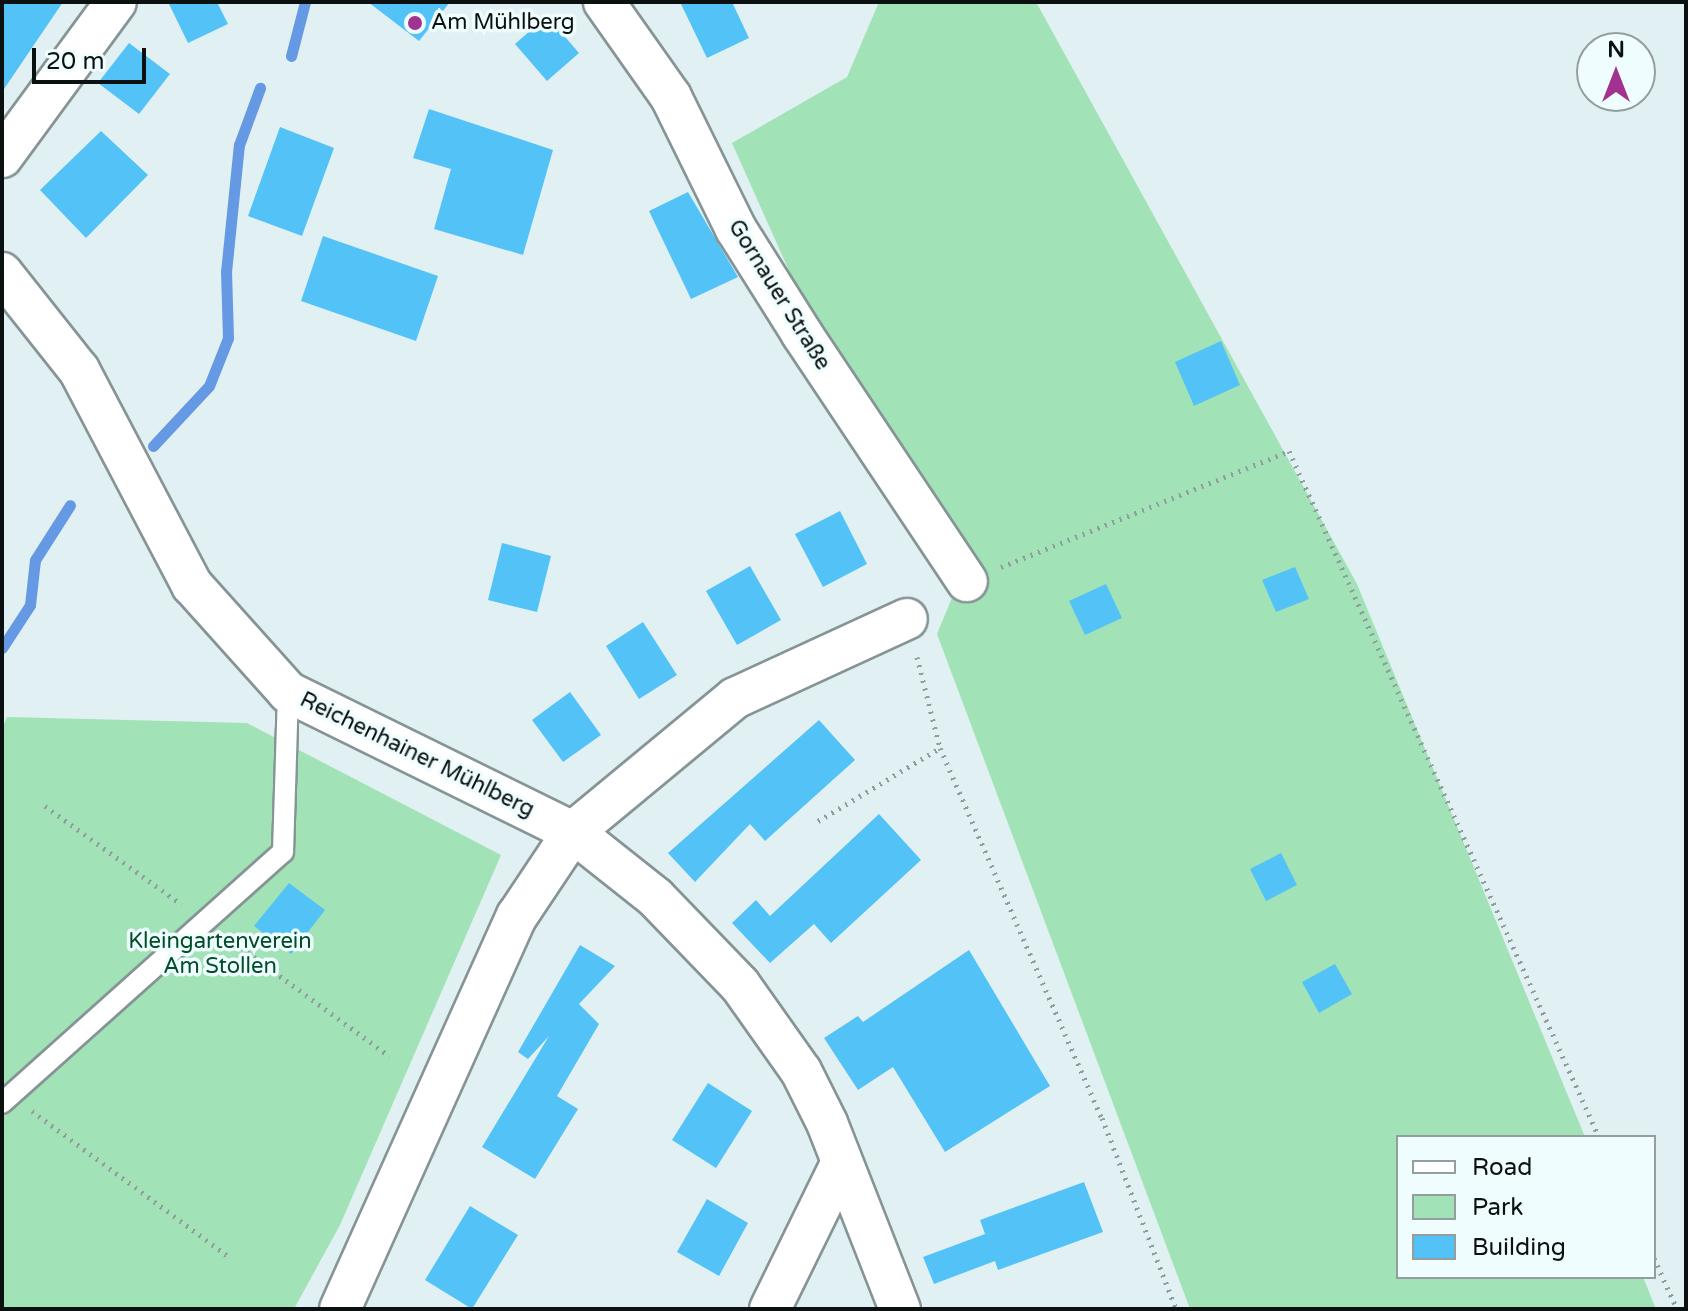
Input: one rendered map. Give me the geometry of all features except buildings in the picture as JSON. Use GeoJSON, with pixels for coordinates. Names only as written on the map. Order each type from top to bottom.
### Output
{"type":"FeatureCollection","features":[{"type":"Feature","properties":{"kind":"street"},"geometry":{"type":"LineString","coordinates":[[2,157],[116,2]]}},
{"type":"Feature","properties":{"kind":"street","name":"Gornauer Straße"},"geometry":{"type":"LineString","coordinates":[[604,2],[671,97],[736,229],[785,308],[879,457],[967,581]]}},
{"type":"Feature","properties":{"kind":"street","name":"Reichenhainer Mühlberg"},"geometry":{"type":"LineString","coordinates":[[2,273],[79,370],[192,585],[288,692],[573,832],[655,897],[740,985],[801,1071],[900,1309]]}},
{"type":"Feature","properties":{"kind":"street"},"geometry":{"type":"LineString","coordinates":[[340,1309],[517,916],[573,832],[735,698],[907,619]]}},
{"type":"Feature","properties":{"kind":"street"},"geometry":{"type":"LineString","coordinates":[[770,1309],[841,1164]]}},
{"type":"Feature","properties":{"kind":"lane"},"geometry":{"type":"LineString","coordinates":[[6,1099],[283,852],[288,692]]}},
{"type":"Feature","properties":{"kind":"path"},"geometry":{"type":"LineString","coordinates":[[967,581],[1289,451],[1598,1135]]}},
{"type":"Feature","properties":{"kind":"path"},"geometry":{"type":"LineString","coordinates":[[907,619],[940,748],[1102,1118],[1176,1309]]}},
{"type":"Feature","properties":{"kind":"path"},"geometry":{"type":"LineString","coordinates":[[818,821],[940,748]]}},
{"type":"Feature","properties":{"kind":"path"},"geometry":{"type":"LineString","coordinates":[[45,806],[389,1056]]}},
{"type":"Feature","properties":{"kind":"path"},"geometry":{"type":"LineString","coordinates":[[6,1099],[231,1258]]}},
{"type":"Feature","properties":{"kind":"path"},"geometry":{"type":"LineString","coordinates":[[1656,1262],[1677,1309]]}},
{"type":"Feature","properties":{"kind":"green space"},"geometry":{"type":"Polygon","coordinates":[[[879,2],[1036,2],[1357,584],[1584,1135],[1396,1135],[1396,1279],[1644,1279],[1656,1309],[1190,1309],[937,634],[954,593],[799,293],[732,143],[847,77],[879,2]]]}},
{"type":"Feature","properties":{"kind":"green space","name":"Kleingartenverein Am Stollen"},"geometry":{"type":"Polygon","coordinates":[[[7,717],[247,723],[501,855],[340,1225],[294,1309],[2,1309],[2,729],[7,717]]]}},
{"type":"Feature","properties":{"kind":"waterway"},"geometry":{"type":"LineString","coordinates":[[291,56],[305,2]]}},
{"type":"Feature","properties":{"kind":"waterway"},"geometry":{"type":"LineString","coordinates":[[153,446],[209,386],[228,338],[226,272],[239,145],[260,88]]}},
{"type":"Feature","properties":{"kind":"waterway"},"geometry":{"type":"LineString","coordinates":[[2,648],[30,605],[35,560],[70,505]]}},
{"type":"Feature","properties":{"kind":"place","name":"Am Mühlberg"},"geometry":{"type":"Point","coordinates":[415,23]}}]}
